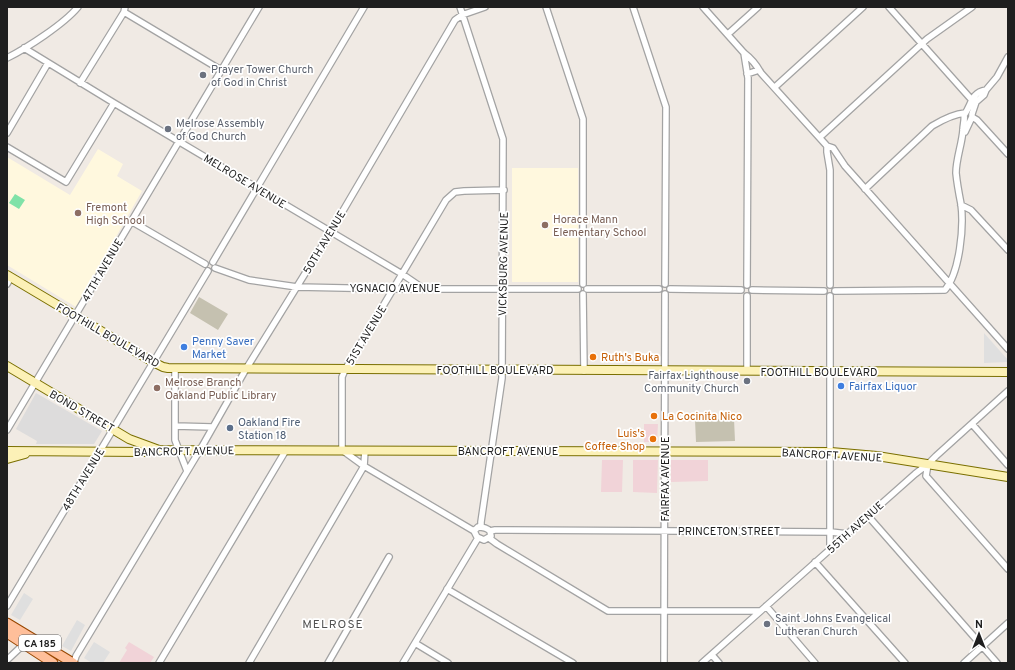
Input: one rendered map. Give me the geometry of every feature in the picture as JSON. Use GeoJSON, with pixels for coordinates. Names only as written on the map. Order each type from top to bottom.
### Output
{"type":"FeatureCollection","features":[{"type":"Feature","properties":{"kind":"main road","name":"CA 185"},"geometry":{"type":"LineString","coordinates":[[7,623],[74,663]]}},
{"type":"Feature","properties":{"kind":"main road","name":"CA 185"},"geometry":{"type":"LineString","coordinates":[[7,633],[53,663]]}},
{"type":"Feature","properties":{"kind":"street"},"geometry":{"type":"LineString","coordinates":[[7,58],[55,27],[78,7]]}},
{"type":"Feature","properties":{"kind":"street","name":"47TH AVENUE"},"geometry":{"type":"LineString","coordinates":[[7,430],[259,7]]}},
{"type":"Feature","properties":{"kind":"street"},"geometry":{"type":"LineString","coordinates":[[213,262],[364,7]]}},
{"type":"Feature","properties":{"kind":"street","name":"VICKSBURG AVENUE"},"geometry":{"type":"LineString","coordinates":[[460,7],[503,138],[504,190],[502,378],[480,522],[482,527]]}},
{"type":"Feature","properties":{"kind":"street"},"geometry":{"type":"LineString","coordinates":[[462,15],[485,7]]}},
{"type":"Feature","properties":{"kind":"street"},"geometry":{"type":"LineString","coordinates":[[546,7],[584,119],[583,284]]}},
{"type":"Feature","properties":{"kind":"street"},"geometry":{"type":"LineString","coordinates":[[633,7],[666,107],[665,284],[670,289],[741,290],[747,285]]}},
{"type":"Feature","properties":{"kind":"street"},"geometry":{"type":"LineString","coordinates":[[703,7],[744,53],[751,58],[759,70],[827,146],[832,148],[865,189],[1008,349]]}},
{"type":"Feature","properties":{"kind":"street"},"geometry":{"type":"LineString","coordinates":[[728,34],[758,7]]}},
{"type":"Feature","properties":{"kind":"street"},"geometry":{"type":"LineString","coordinates":[[775,88],[863,7]]}},
{"type":"Feature","properties":{"kind":"street"},"geometry":{"type":"LineString","coordinates":[[890,7],[974,100]]}},
{"type":"Feature","properties":{"kind":"street"},"geometry":{"type":"LineString","coordinates":[[820,137],[937,31],[972,7]]}},
{"type":"Feature","properties":{"kind":"street"},"geometry":{"type":"LineString","coordinates":[[80,83],[124,9],[221,70]]}},
{"type":"Feature","properties":{"kind":"street","name":"50TH AVENUE"},"geometry":{"type":"LineString","coordinates":[[74,663],[76,656],[200,450],[246,369],[330,232],[455,20],[462,15]]}},
{"type":"Feature","properties":{"kind":"street","name":"MELROSE AVENUE"},"geometry":{"type":"LineString","coordinates":[[24,48],[80,83],[402,274],[424,289]]}},
{"type":"Feature","properties":{"kind":"street"},"geometry":{"type":"LineString","coordinates":[[744,53],[747,74],[747,285]]}},
{"type":"Feature","properties":{"kind":"street"},"geometry":{"type":"LineString","coordinates":[[830,550],[830,296],[835,291],[945,290],[950,284],[958,260],[960,248],[961,205],[956,173],[968,116],[974,100],[984,95],[1008,57]]}},
{"type":"Feature","properties":{"kind":"street"},"geometry":{"type":"LineString","coordinates":[[7,133],[48,63]]}},
{"type":"Feature","properties":{"kind":"street"},"geometry":{"type":"LineString","coordinates":[[747,74],[759,70]]}},
{"type":"Feature","properties":{"kind":"street"},"geometry":{"type":"LineString","coordinates":[[7,147],[66,182],[114,103]]}},
{"type":"Feature","properties":{"kind":"street"},"geometry":{"type":"LineString","coordinates":[[865,189],[932,126],[942,120],[958,114],[977,120],[1008,154]]}},
{"type":"Feature","properties":{"kind":"street"},"geometry":{"type":"LineString","coordinates":[[827,146],[830,163],[830,285],[835,291]]}},
{"type":"Feature","properties":{"kind":"street"},"geometry":{"type":"LineString","coordinates":[[830,163],[840,159]]}},
{"type":"Feature","properties":{"kind":"street","name":"51ST AVENUE"},"geometry":{"type":"LineString","coordinates":[[342,450],[342,377],[446,200],[455,192],[464,190],[504,190]]}},
{"type":"Feature","properties":{"kind":"street"},"geometry":{"type":"LineString","coordinates":[[961,205],[972,210],[1008,250]]}},
{"type":"Feature","properties":{"kind":"street"},"geometry":{"type":"LineString","coordinates":[[131,221],[205,264],[205,268],[208,271],[215,268],[213,262]]}},
{"type":"Feature","properties":{"kind":"street"},"geometry":{"type":"LineString","coordinates":[[205,264],[211,260],[213,262]]}},
{"type":"Feature","properties":{"kind":"street","name":"YGNACIO AVENUE"},"geometry":{"type":"LineString","coordinates":[[215,268],[249,280],[297,287],[393,289],[578,289]]}},
{"type":"Feature","properties":{"kind":"street","name":"48TH AVENUE"},"geometry":{"type":"LineString","coordinates":[[7,606],[152,362],[208,271]]}},
{"type":"Feature","properties":{"kind":"street","name":"FOOTHILL BOULEVARD"},"geometry":{"type":"LineString","coordinates":[[8,279],[75,316],[152,362],[163,367],[175,369],[1008,372]]}},
{"type":"Feature","properties":{"kind":"street"},"geometry":{"type":"LineString","coordinates":[[583,284],[579,286],[578,289],[580,293],[583,294],[584,371]]}},
{"type":"Feature","properties":{"kind":"street"},"geometry":{"type":"LineString","coordinates":[[583,284],[586,285],[588,289]]}},
{"type":"Feature","properties":{"kind":"street"},"geometry":{"type":"LineString","coordinates":[[588,289],[659,289],[665,284]]}},
{"type":"Feature","properties":{"kind":"street"},"geometry":{"type":"LineString","coordinates":[[747,285],[751,287],[752,290],[824,291]]}},
{"type":"Feature","properties":{"kind":"street"},"geometry":{"type":"LineString","coordinates":[[824,291],[825,287],[830,285]]}},
{"type":"Feature","properties":{"kind":"street"},"geometry":{"type":"LineString","coordinates":[[583,294],[587,292],[588,289]]}},
{"type":"Feature","properties":{"kind":"street"},"geometry":{"type":"LineString","coordinates":[[659,289],[660,292],[665,294],[668,293],[670,289]]}},
{"type":"Feature","properties":{"kind":"street"},"geometry":{"type":"LineString","coordinates":[[741,290],[744,295],[747,296]]}},
{"type":"Feature","properties":{"kind":"street"},"geometry":{"type":"LineString","coordinates":[[747,296],[751,294],[752,290]]}},
{"type":"Feature","properties":{"kind":"street"},"geometry":{"type":"LineString","coordinates":[[824,291],[826,295],[830,296]]}},
{"type":"Feature","properties":{"kind":"street","name":"FAIRFAX AVENUE"},"geometry":{"type":"LineString","coordinates":[[664,663],[665,294]]}},
{"type":"Feature","properties":{"kind":"street"},"geometry":{"type":"LineString","coordinates":[[747,296],[747,371]]}},
{"type":"Feature","properties":{"kind":"street","name":"BOND STREET"},"geometry":{"type":"LineString","coordinates":[[7,366],[129,438],[160,450]]}},
{"type":"Feature","properties":{"kind":"street"},"geometry":{"type":"LineString","coordinates":[[175,369],[175,440],[187,471]]}},
{"type":"Feature","properties":{"kind":"street","name":"55TH AVENUE"},"geometry":{"type":"LineString","coordinates":[[702,663],[928,464],[1008,391]]}},
{"type":"Feature","properties":{"kind":"street"},"geometry":{"type":"LineString","coordinates":[[972,424],[1008,465]]}},
{"type":"Feature","properties":{"kind":"street"},"geometry":{"type":"LineString","coordinates":[[175,426],[212,427]]}},
{"type":"Feature","properties":{"kind":"street","name":"BANCROFT AVENUE"},"geometry":{"type":"LineString","coordinates":[[7,451],[144,452],[160,450],[365,450],[831,452],[877,456],[1008,477]]}},
{"type":"Feature","properties":{"kind":"street"},"geometry":{"type":"LineString","coordinates":[[159,663],[286,450]]}},
{"type":"Feature","properties":{"kind":"street"},"geometry":{"type":"LineString","coordinates":[[342,450],[364,466],[474,531],[478,538],[484,540],[490,534]]}},
{"type":"Feature","properties":{"kind":"street"},"geometry":{"type":"LineString","coordinates":[[248,663],[364,466],[365,450]]}},
{"type":"Feature","properties":{"kind":"street"},"geometry":{"type":"LineString","coordinates":[[7,459],[38,451]]}},
{"type":"Feature","properties":{"kind":"street"},"geometry":{"type":"LineString","coordinates":[[928,464],[926,476],[1008,569]]}},
{"type":"Feature","properties":{"kind":"street"},"geometry":{"type":"LineString","coordinates":[[868,516],[997,663]]}},
{"type":"Feature","properties":{"kind":"street"},"geometry":{"type":"LineString","coordinates":[[474,531],[478,527],[486,528],[497,544],[608,611],[760,611]]}},
{"type":"Feature","properties":{"kind":"street","name":"PRINCETON STREET"},"geometry":{"type":"LineString","coordinates":[[490,534],[664,531],[831,532],[848,534]]}},
{"type":"Feature","properties":{"kind":"street"},"geometry":{"type":"LineString","coordinates":[[402,663],[475,540],[478,538]]}},
{"type":"Feature","properties":{"kind":"street"},"geometry":{"type":"LineString","coordinates":[[328,663],[389,557]]}},
{"type":"Feature","properties":{"kind":"street"},"geometry":{"type":"LineString","coordinates":[[815,562],[905,663]]}},
{"type":"Feature","properties":{"kind":"street"},"geometry":{"type":"LineString","coordinates":[[447,589],[573,663]]}},
{"type":"Feature","properties":{"kind":"street"},"geometry":{"type":"LineString","coordinates":[[766,606],[815,663]]}},
{"type":"Feature","properties":{"kind":"street"},"geometry":{"type":"LineString","coordinates":[[964,663],[1008,623]]}},
{"type":"Feature","properties":{"kind":"street"},"geometry":{"type":"LineString","coordinates":[[415,643],[448,663]]}},
{"type":"Feature","properties":{"kind":"street"},"geometry":{"type":"LineString","coordinates":[[7,660],[24,644]]}},
{"type":"Feature","properties":{"kind":"street"},"geometry":{"type":"LineString","coordinates":[[712,654],[719,663]]}},
{"type":"Feature","properties":{"kind":"shaded area","name":"Fremont High School"},"geometry":{"type":"Polygon","coordinates":[[[98,149],[123,164],[117,176],[142,191],[76,307],[7,265],[7,157],[70,195],[98,149]]]}},
{"type":"Feature","properties":{"kind":"shaded area","name":"Horace Mann Elementary School"},"geometry":{"type":"Polygon","coordinates":[[[512,168],[578,168],[578,282],[512,282],[512,168]]]}},
{"type":"Feature","properties":{"kind":"shaded area"},"geometry":{"type":"Polygon","coordinates":[[[199,297],[228,314],[218,330],[190,313],[199,297]]]}},
{"type":"Feature","properties":{"kind":"shaded area"},"geometry":{"type":"Polygon","coordinates":[[[984,333],[1008,360],[1008,362],[984,363],[984,333]]]}},
{"type":"Feature","properties":{"kind":"shaded area"},"geometry":{"type":"Polygon","coordinates":[[[36,393],[102,431],[94,444],[36,444],[37,441],[16,429],[36,393]]]}},
{"type":"Feature","properties":{"kind":"shaded area"},"geometry":{"type":"Polygon","coordinates":[[[734,419],[735,441],[696,442],[695,420],[734,419]]]}},
{"type":"Feature","properties":{"kind":"shaded area"},"geometry":{"type":"Polygon","coordinates":[[[644,424],[658,424],[657,442],[644,442],[644,424]]]}},
{"type":"Feature","properties":{"kind":"shaded area"},"geometry":{"type":"Polygon","coordinates":[[[602,460],[623,460],[622,492],[601,492],[602,460]]]}},
{"type":"Feature","properties":{"kind":"shaded area"},"geometry":{"type":"Polygon","coordinates":[[[633,460],[658,460],[657,493],[633,492],[633,460]]]}},
{"type":"Feature","properties":{"kind":"shaded area"},"geometry":{"type":"Polygon","coordinates":[[[671,460],[708,460],[708,481],[671,482],[671,460]]]}},
{"type":"Feature","properties":{"kind":"shaded area"},"geometry":{"type":"Polygon","coordinates":[[[24,593],[33,599],[20,620],[11,615],[24,593]]]}},
{"type":"Feature","properties":{"kind":"shaded area"},"geometry":{"type":"Polygon","coordinates":[[[77,620],[85,625],[71,651],[62,646],[77,620]]]}},
{"type":"Feature","properties":{"kind":"shaded area"},"geometry":{"type":"Polygon","coordinates":[[[94,642],[110,652],[103,663],[92,663],[84,658],[94,642]]]}},
{"type":"Feature","properties":{"kind":"shaded area"},"geometry":{"type":"Polygon","coordinates":[[[129,642],[154,657],[150,663],[119,663],[127,650],[125,648],[129,642]]]}},
{"type":"Feature","properties":{"kind":"green space"},"geometry":{"type":"Polygon","coordinates":[[[15,194],[25,200],[19,209],[9,203],[15,194]]]}},
{"type":"Feature","properties":{"kind":"place","name":"Prayer Tower Church of God in Christ"},"geometry":{"type":"Point","coordinates":[203,75]}},
{"type":"Feature","properties":{"kind":"place","name":"Melrose Assembly of God Church"},"geometry":{"type":"Point","coordinates":[168,129]}},
{"type":"Feature","properties":{"kind":"place","name":"Fremont High School"},"geometry":{"type":"Point","coordinates":[78,213]}},
{"type":"Feature","properties":{"kind":"place","name":"Horace Mann Elementary School"},"geometry":{"type":"Point","coordinates":[545,225]}},
{"type":"Feature","properties":{"kind":"place","name":"Penny Saver Market"},"geometry":{"type":"Point","coordinates":[184,347]}},
{"type":"Feature","properties":{"kind":"place","name":"Ruth's Buka"},"geometry":{"type":"Point","coordinates":[593,357]}},
{"type":"Feature","properties":{"kind":"place","name":"Fairfax Lighthouse Community Church"},"geometry":{"type":"Point","coordinates":[747,381]}},
{"type":"Feature","properties":{"kind":"place","name":"Fairfax Liquor"},"geometry":{"type":"Point","coordinates":[841,386]}},
{"type":"Feature","properties":{"kind":"place","name":"Melrose Branch Oakland Public Library"},"geometry":{"type":"Point","coordinates":[157,388]}},
{"type":"Feature","properties":{"kind":"place","name":"La Cocinita Nico"},"geometry":{"type":"Point","coordinates":[654,416]}},
{"type":"Feature","properties":{"kind":"place","name":"Oakland Fire Station 18"},"geometry":{"type":"Point","coordinates":[230,428]}},
{"type":"Feature","properties":{"kind":"place","name":"Luis's Coffee Shop"},"geometry":{"type":"Point","coordinates":[653,439]}},
{"type":"Feature","properties":{"kind":"place","name":"Saint Johns Evangelical Lutheran Church"},"geometry":{"type":"Point","coordinates":[767,624]}},
{"type":"Feature","properties":{"kind":"district","name":"MELROSE"},"geometry":{"type":"Point","coordinates":[333,624]}}]}
